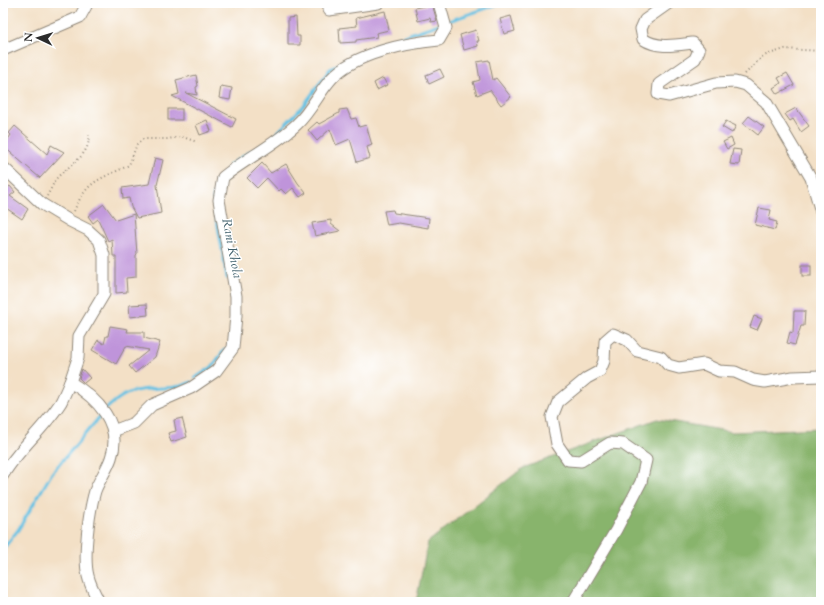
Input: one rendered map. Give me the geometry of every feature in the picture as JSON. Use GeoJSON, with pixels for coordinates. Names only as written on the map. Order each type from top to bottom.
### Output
{"type":"FeatureCollection","features":[{"type":"Feature","properties":{"kind":"street"},"geometry":{"type":"LineString","coordinates":[[3,50],[80,17],[86,6],[84,3]]}},
{"type":"Feature","properties":{"kind":"street"},"geometry":{"type":"LineString","coordinates":[[329,3],[329,10],[378,3]]}},
{"type":"Feature","properties":{"kind":"street"},"geometry":{"type":"LineString","coordinates":[[113,432],[134,423],[152,405],[191,388],[216,371],[233,348],[236,296],[219,200],[223,177],[298,123],[333,76],[350,64],[375,53],[421,42],[440,40],[446,28],[439,3]]}},
{"type":"Feature","properties":{"kind":"street"},"geometry":{"type":"LineString","coordinates":[[670,3],[645,20],[641,29],[643,39],[651,44],[674,46],[693,43],[699,50],[695,59],[659,84],[658,94],[669,96],[716,83],[740,83],[746,85],[766,102],[811,178],[821,212]]}},
{"type":"Feature","properties":{"kind":"street"},"geometry":{"type":"LineString","coordinates":[[3,167],[42,204],[88,230],[98,240],[104,254],[105,271],[104,294],[79,336],[78,358],[61,402],[27,445],[12,459],[3,475]]}},
{"type":"Feature","properties":{"kind":"street"},"geometry":{"type":"LineString","coordinates":[[574,602],[616,530],[641,482],[646,460],[623,444],[610,443],[580,461],[568,460],[557,444],[552,417],[558,402],[587,378],[600,371],[604,362],[605,342],[613,334],[628,340],[637,351],[661,357],[668,365],[679,368],[704,364],[720,371],[735,372],[753,380],[765,382],[793,376],[816,378],[821,376]]}},
{"type":"Feature","properties":{"kind":"street"},"geometry":{"type":"LineString","coordinates":[[70,382],[100,404],[109,417],[113,432],[111,458],[95,491],[87,542],[88,576],[98,602]]}},
{"type":"Feature","properties":{"kind":"path"},"geometry":{"type":"LineString","coordinates":[[740,83],[748,70],[763,56],[785,49],[805,51],[821,50]]}},
{"type":"Feature","properties":{"kind":"path"},"geometry":{"type":"LineString","coordinates":[[42,204],[56,179],[71,168],[84,153],[89,144],[89,135]]}},
{"type":"Feature","properties":{"kind":"path"},"geometry":{"type":"LineString","coordinates":[[70,221],[84,192],[98,178],[129,165],[137,144],[143,139],[183,137],[197,142]]}},
{"type":"Feature","properties":{"kind":"green space"},"geometry":{"type":"Polygon","coordinates":[[[657,419],[733,432],[821,428],[821,602],[416,602],[428,542],[523,468],[657,419]]]}},
{"type":"Feature","properties":{"kind":"building"},"geometry":{"type":"Polygon","coordinates":[[[432,4],[437,21],[431,22],[430,18],[418,21],[415,8],[432,4]]]}},
{"type":"Feature","properties":{"kind":"building"},"geometry":{"type":"Polygon","coordinates":[[[385,11],[389,30],[376,33],[377,37],[356,40],[356,42],[340,43],[339,28],[357,26],[356,18],[385,11]]]}},
{"type":"Feature","properties":{"kind":"building"},"geometry":{"type":"Polygon","coordinates":[[[511,16],[515,31],[504,34],[500,19],[511,16]]]}},
{"type":"Feature","properties":{"kind":"building"},"geometry":{"type":"Polygon","coordinates":[[[296,17],[297,36],[300,36],[300,45],[288,45],[288,18],[296,17]]]}},
{"type":"Feature","properties":{"kind":"building"},"geometry":{"type":"Polygon","coordinates":[[[476,30],[479,41],[477,41],[478,46],[464,50],[460,35],[476,30]]]}},
{"type":"Feature","properties":{"kind":"building"},"geometry":{"type":"Polygon","coordinates":[[[489,60],[493,80],[496,78],[511,97],[501,105],[490,90],[477,95],[473,82],[480,80],[477,62],[489,60]]]}},
{"type":"Feature","properties":{"kind":"building"},"geometry":{"type":"Polygon","coordinates":[[[440,69],[444,77],[429,84],[426,75],[440,69]]]}},
{"type":"Feature","properties":{"kind":"building"},"geometry":{"type":"Polygon","coordinates":[[[787,73],[794,85],[777,94],[773,88],[781,83],[778,78],[787,73]]]}},
{"type":"Feature","properties":{"kind":"building"},"geometry":{"type":"Polygon","coordinates":[[[196,75],[198,86],[196,87],[197,95],[186,93],[236,119],[232,127],[172,96],[179,94],[176,80],[196,75]]]}},
{"type":"Feature","properties":{"kind":"building"},"geometry":{"type":"Polygon","coordinates":[[[383,78],[387,85],[377,90],[374,83],[383,78]]]}},
{"type":"Feature","properties":{"kind":"building"},"geometry":{"type":"Polygon","coordinates":[[[221,86],[232,88],[230,100],[219,98],[221,86]]]}},
{"type":"Feature","properties":{"kind":"building"},"geometry":{"type":"Polygon","coordinates":[[[796,108],[809,126],[801,132],[793,119],[790,121],[785,114],[796,108]]]}},
{"type":"Feature","properties":{"kind":"building"},"geometry":{"type":"Polygon","coordinates":[[[168,109],[182,109],[182,120],[168,120],[168,109]]]}},
{"type":"Feature","properties":{"kind":"building"},"geometry":{"type":"Polygon","coordinates":[[[347,109],[351,119],[356,118],[359,127],[366,125],[372,145],[367,147],[370,158],[357,162],[350,139],[336,145],[330,129],[317,141],[308,130],[317,122],[319,124],[339,113],[339,110],[347,109]]]}},
{"type":"Feature","properties":{"kind":"building"},"geometry":{"type":"Polygon","coordinates":[[[749,116],[764,127],[758,135],[743,123],[749,116]]]}},
{"type":"Feature","properties":{"kind":"building"},"geometry":{"type":"Polygon","coordinates":[[[207,120],[211,131],[200,135],[196,125],[207,120]]]}},
{"type":"Feature","properties":{"kind":"building"},"geometry":{"type":"Polygon","coordinates":[[[726,121],[736,126],[732,133],[722,127],[726,121]]]}},
{"type":"Feature","properties":{"kind":"building"},"geometry":{"type":"Polygon","coordinates":[[[15,126],[47,154],[51,145],[64,152],[40,178],[3,146],[11,135],[9,133],[15,126]]]}},
{"type":"Feature","properties":{"kind":"building"},"geometry":{"type":"Polygon","coordinates":[[[731,138],[734,145],[727,149],[723,142],[731,138]]]}},
{"type":"Feature","properties":{"kind":"building"},"geometry":{"type":"Polygon","coordinates":[[[733,149],[741,150],[739,165],[730,164],[733,149]]]}},
{"type":"Feature","properties":{"kind":"building"},"geometry":{"type":"Polygon","coordinates":[[[155,158],[163,160],[157,185],[161,213],[137,218],[131,207],[129,198],[123,199],[122,188],[149,184],[155,158]]]}},
{"type":"Feature","properties":{"kind":"building"},"geometry":{"type":"Polygon","coordinates":[[[262,163],[271,173],[286,164],[306,193],[300,197],[293,188],[286,194],[281,189],[279,191],[267,178],[257,188],[247,178],[262,163]]]}},
{"type":"Feature","properties":{"kind":"building"},"geometry":{"type":"Polygon","coordinates":[[[3,185],[7,188],[10,186],[15,192],[10,196],[28,209],[22,219],[3,206],[3,185]]]}},
{"type":"Feature","properties":{"kind":"building"},"geometry":{"type":"Polygon","coordinates":[[[104,204],[116,220],[134,214],[137,254],[136,277],[126,278],[127,292],[116,293],[116,256],[113,256],[112,239],[108,241],[98,219],[93,223],[88,216],[104,204]]]}},
{"type":"Feature","properties":{"kind":"building"},"geometry":{"type":"Polygon","coordinates":[[[759,208],[771,210],[769,220],[777,222],[775,230],[755,225],[759,208]]]}},
{"type":"Feature","properties":{"kind":"building"},"geometry":{"type":"Polygon","coordinates":[[[393,210],[394,213],[429,218],[428,228],[399,223],[387,225],[384,211],[393,210]]]}},
{"type":"Feature","properties":{"kind":"building"},"geometry":{"type":"Polygon","coordinates":[[[331,220],[331,224],[340,231],[315,236],[312,223],[331,220]]]}},
{"type":"Feature","properties":{"kind":"building"},"geometry":{"type":"Polygon","coordinates":[[[802,265],[811,265],[811,276],[802,276],[802,265]]]}},
{"type":"Feature","properties":{"kind":"building"},"geometry":{"type":"Polygon","coordinates":[[[147,304],[148,315],[130,317],[129,305],[147,304]]]}},
{"type":"Feature","properties":{"kind":"building"},"geometry":{"type":"Polygon","coordinates":[[[794,311],[805,311],[804,326],[801,326],[795,345],[787,343],[790,332],[793,333],[794,311]]]}},
{"type":"Feature","properties":{"kind":"building"},"geometry":{"type":"Polygon","coordinates":[[[754,316],[762,319],[757,330],[750,327],[754,316]]]}},
{"type":"Feature","properties":{"kind":"building"},"geometry":{"type":"Polygon","coordinates":[[[110,326],[128,329],[127,332],[144,332],[144,338],[160,342],[155,357],[135,373],[129,366],[149,350],[126,346],[116,364],[92,350],[98,340],[104,344],[106,336],[108,336],[110,326]]]}},
{"type":"Feature","properties":{"kind":"building"},"geometry":{"type":"Polygon","coordinates":[[[82,369],[90,378],[84,383],[79,378],[82,369]]]}},
{"type":"Feature","properties":{"kind":"building"},"geometry":{"type":"Polygon","coordinates":[[[182,418],[187,437],[171,442],[168,433],[176,431],[174,420],[182,418]]]}},
{"type":"Feature","properties":{"kind":"waterway","name":"Rani Khola"},"geometry":{"type":"LineString","coordinates":[[367,50],[380,44],[502,3]]}},
{"type":"Feature","properties":{"kind":"waterway","name":"Rani Khola"},"geometry":{"type":"LineString","coordinates":[[275,135],[304,105],[330,69],[346,61]]}},
{"type":"Feature","properties":{"kind":"waterway","name":"Rani Khola"},"geometry":{"type":"LineString","coordinates":[[230,165],[251,151]]}},
{"type":"Feature","properties":{"kind":"waterway","name":"Rani Khola"},"geometry":{"type":"LineString","coordinates":[[216,187],[213,198],[227,278]]}},
{"type":"Feature","properties":{"kind":"waterway","name":"Rani Khola"},"geometry":{"type":"LineString","coordinates":[[195,378],[212,367],[225,349]]}},
{"type":"Feature","properties":{"kind":"waterway","name":"Rani Khola"},"geometry":{"type":"LineString","coordinates":[[106,409],[118,399],[131,392],[173,387],[185,385],[191,382]]}},
{"type":"Feature","properties":{"kind":"waterway","name":"Rani Khola"},"geometry":{"type":"LineString","coordinates":[[3,549],[18,530],[52,473],[102,414]]}}]}
